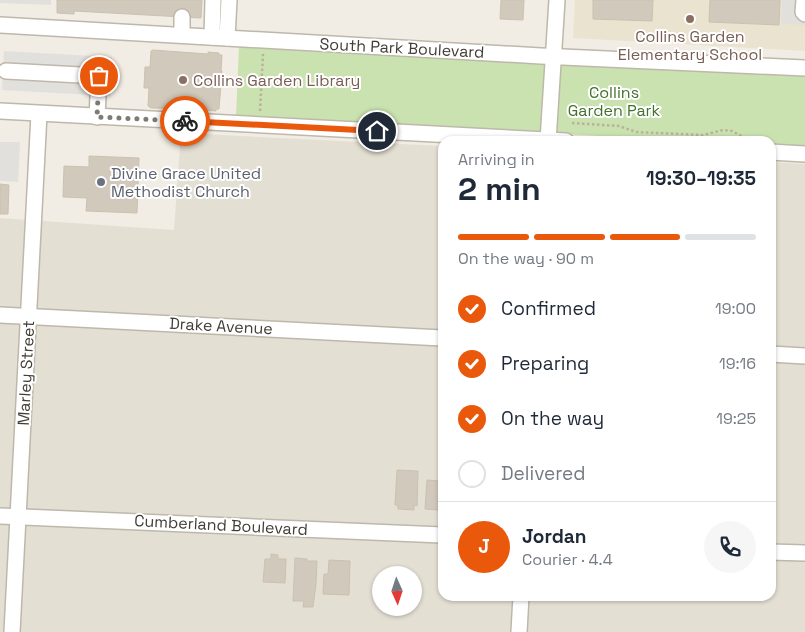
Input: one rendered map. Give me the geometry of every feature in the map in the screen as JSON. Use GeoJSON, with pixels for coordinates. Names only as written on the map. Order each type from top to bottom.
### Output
{"type":"FeatureCollection","features":[{"type":"Feature","properties":{"kind":"street"},"geometry":{"type":"LineString","coordinates":[[213,0],[219,37]]}},
{"type":"Feature","properties":{"kind":"street"},"geometry":{"type":"LineString","coordinates":[[219,37],[229,0]]}},
{"type":"Feature","properties":{"kind":"street"},"geometry":{"type":"LineString","coordinates":[[548,136],[557,0]]}},
{"type":"Feature","properties":{"kind":"street"},"geometry":{"type":"LineString","coordinates":[[804,0],[803,12],[805,14]]}},
{"type":"Feature","properties":{"kind":"street"},"geometry":{"type":"LineString","coordinates":[[182,17],[182,35]]}},
{"type":"Feature","properties":{"kind":"street","name":"South Park Boulevard"},"geometry":{"type":"LineString","coordinates":[[0,25],[554,57],[805,68]]}},
{"type":"Feature","properties":{"kind":"street"},"geometry":{"type":"LineString","coordinates":[[6,71],[99,76],[97,117]]}},
{"type":"Feature","properties":{"kind":"street"},"geometry":{"type":"LineString","coordinates":[[0,111],[454,136]]}},
{"type":"Feature","properties":{"kind":"street","name":"Marley Street"},"geometry":{"type":"LineString","coordinates":[[12,632],[40,114]]}},
{"type":"Feature","properties":{"kind":"street"},"geometry":{"type":"LineString","coordinates":[[776,148],[805,154]]}},
{"type":"Feature","properties":{"kind":"street","name":"Drake Avenue"},"geometry":{"type":"LineString","coordinates":[[0,315],[438,338]]}},
{"type":"Feature","properties":{"kind":"street"},"geometry":{"type":"LineString","coordinates":[[776,354],[805,356]]}},
{"type":"Feature","properties":{"kind":"street","name":"Cumberland Boulevard"},"geometry":{"type":"LineString","coordinates":[[0,516],[438,535]]}},
{"type":"Feature","properties":{"kind":"street"},"geometry":{"type":"LineString","coordinates":[[776,552],[805,553]]}},
{"type":"Feature","properties":{"kind":"street"},"geometry":{"type":"LineString","coordinates":[[519,632],[521,601]]}},
{"type":"Feature","properties":{"kind":"path"},"geometry":{"type":"LineString","coordinates":[[260,117],[263,50]]}},
{"type":"Feature","properties":{"kind":"path"},"geometry":{"type":"LineString","coordinates":[[572,123],[619,126],[636,132],[703,135],[723,130],[732,131],[741,136]]}},
{"type":"Feature","properties":{"kind":"shaded area"},"geometry":{"type":"Polygon","coordinates":[[[0,0],[51,0],[51,5],[0,3],[0,0]]]}},
{"type":"Feature","properties":{"kind":"shaded area","name":"Collins Garden Elementary School"},"geometry":{"type":"Polygon","coordinates":[[[575,0],[805,0],[805,51],[573,38],[575,0]]]}},
{"type":"Feature","properties":{"kind":"shaded area"},"geometry":{"type":"Polygon","coordinates":[[[782,0],[805,0],[805,25],[781,24],[782,0]]]}},
{"type":"Feature","properties":{"kind":"shaded area"},"geometry":{"type":"Polygon","coordinates":[[[4,51],[112,57],[110,96],[2,90],[4,51]]]}},
{"type":"Feature","properties":{"kind":"shaded area"},"geometry":{"type":"Polygon","coordinates":[[[181,133],[438,146],[438,601],[776,601],[776,162],[805,164],[805,632],[0,632],[0,218],[174,230],[181,133]]]}},
{"type":"Feature","properties":{"kind":"shaded area"},"geometry":{"type":"Polygon","coordinates":[[[0,142],[20,142],[18,182],[0,181],[0,142]]]}},
{"type":"Feature","properties":{"kind":"green space","name":"Collins Garden Park"},"geometry":{"type":"Polygon","coordinates":[[[239,47],[805,75],[805,147],[776,145],[776,136],[602,136],[236,117],[239,47]]]}},
{"type":"Feature","properties":{"kind":"building"},"geometry":{"type":"Polygon","coordinates":[[[57,0],[202,0],[201,18],[74,11],[74,14],[57,13],[57,0]]]}},
{"type":"Feature","properties":{"kind":"building"},"geometry":{"type":"Polygon","coordinates":[[[501,0],[524,0],[523,20],[500,19],[501,0]]]}},
{"type":"Feature","properties":{"kind":"building"},"geometry":{"type":"Polygon","coordinates":[[[593,0],[653,0],[652,21],[593,19],[593,0]]]}},
{"type":"Feature","properties":{"kind":"building"},"geometry":{"type":"Polygon","coordinates":[[[710,0],[780,0],[779,25],[709,22],[710,0]]]}},
{"type":"Feature","properties":{"kind":"building","name":"Collins Garden Library"},"geometry":{"type":"Polygon","coordinates":[[[151,51],[208,54],[208,52],[222,55],[219,109],[216,109],[216,111],[206,109],[151,108],[148,106],[149,88],[144,88],[145,67],[150,67],[151,51]]]}},
{"type":"Feature","properties":{"kind":"building","name":"Divine Grace United Methodist Church"},"geometry":{"type":"Polygon","coordinates":[[[89,156],[139,158],[137,213],[86,211],[87,198],[63,197],[64,166],[89,167],[89,156]]]}},
{"type":"Feature","properties":{"kind":"building"},"geometry":{"type":"Polygon","coordinates":[[[0,184],[9,185],[8,214],[0,214],[0,184]]]}},
{"type":"Feature","properties":{"kind":"building"},"geometry":{"type":"Polygon","coordinates":[[[397,470],[418,471],[417,506],[414,505],[414,510],[398,509],[398,505],[395,505],[397,470]]]}},
{"type":"Feature","properties":{"kind":"building"},"geometry":{"type":"Polygon","coordinates":[[[427,480],[438,481],[438,510],[425,509],[427,480]]]}},
{"type":"Feature","properties":{"kind":"building"},"geometry":{"type":"Polygon","coordinates":[[[271,554],[278,555],[278,559],[286,559],[285,583],[263,582],[265,559],[271,559],[271,554]]]}},
{"type":"Feature","properties":{"kind":"building"},"geometry":{"type":"Polygon","coordinates":[[[295,558],[317,561],[313,607],[303,607],[304,601],[293,601],[295,558]]]}},
{"type":"Feature","properties":{"kind":"building"},"geometry":{"type":"Polygon","coordinates":[[[329,560],[350,561],[349,595],[323,594],[324,574],[328,574],[329,560]]]}},
{"type":"Feature","properties":{"kind":"way so far"},"geometry":{"type":"LineString","coordinates":[[99,76],[97,117],[185,121]]}},
{"type":"Feature","properties":{"kind":"place","name":"Collins Garden Elementary School"},"geometry":{"type":"Point","coordinates":[690,19]}},
{"type":"Feature","properties":{"kind":"place","name":"Collins Garden Library"},"geometry":{"type":"Point","coordinates":[183,80]}},
{"type":"Feature","properties":{"kind":"place","name":"Divine Grace United Methodist Church"},"geometry":{"type":"Point","coordinates":[101,182]}},
{"type":"Feature","properties":{"kind":"route"},"geometry":{"type":"LineString","coordinates":[[185,121],[377,131]]}}]}
